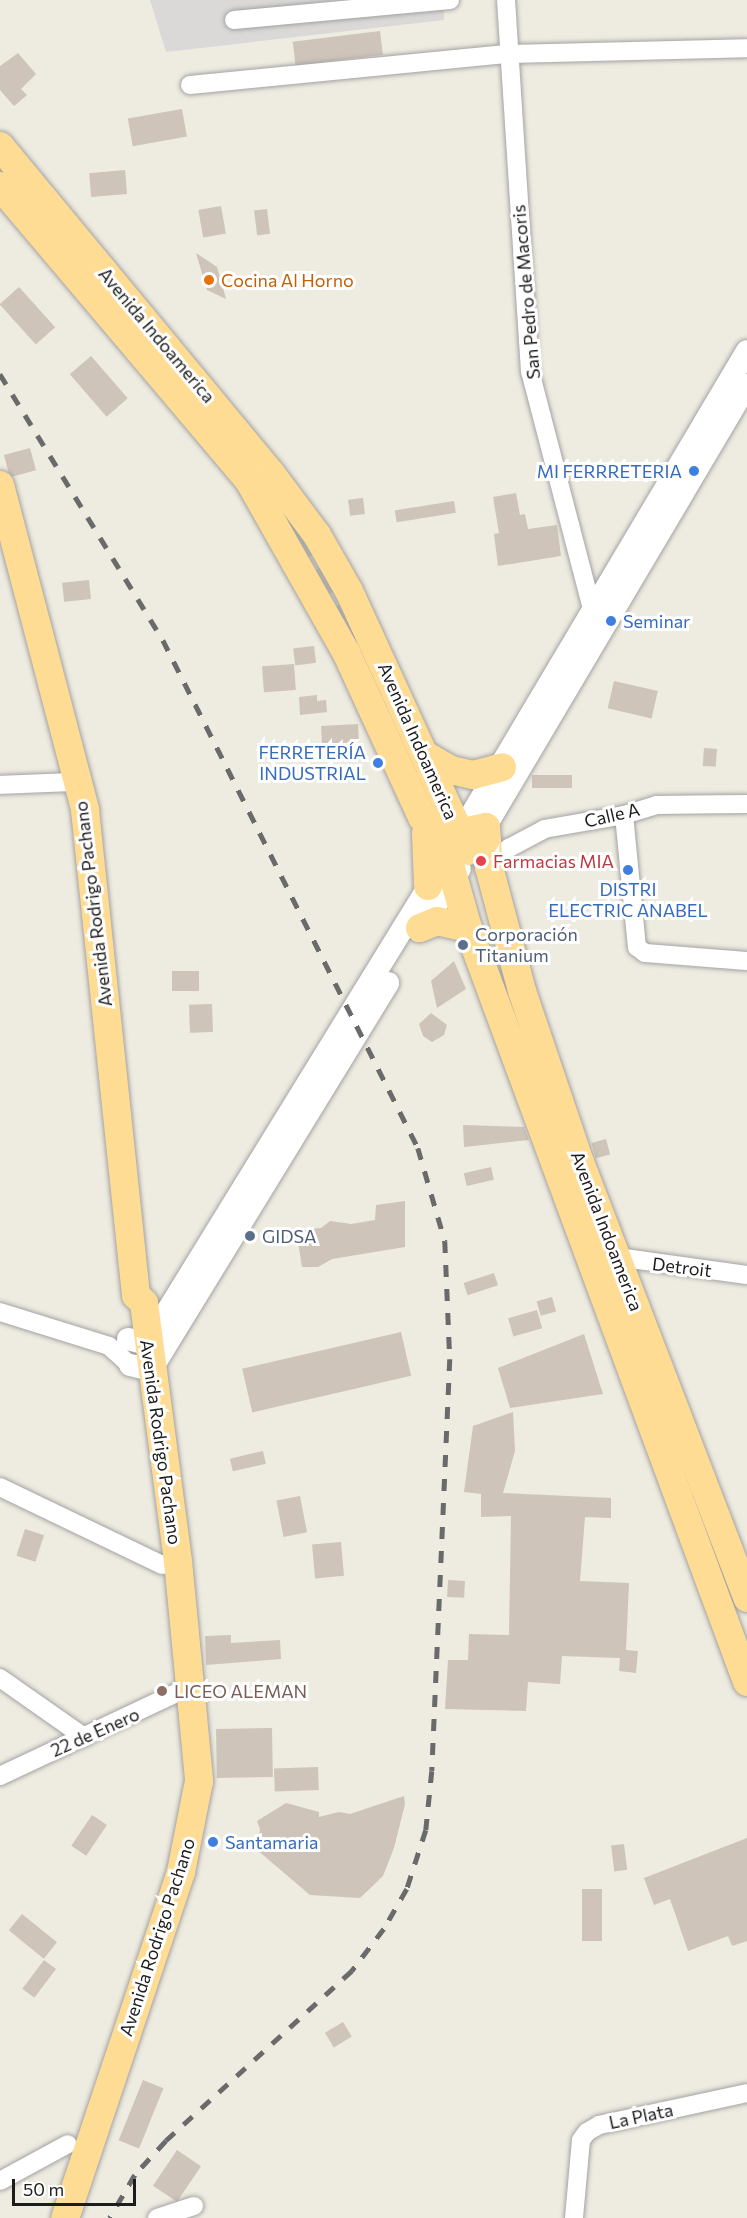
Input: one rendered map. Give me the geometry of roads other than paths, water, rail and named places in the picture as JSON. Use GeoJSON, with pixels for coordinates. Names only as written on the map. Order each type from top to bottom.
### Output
{"type":"FeatureCollection","features":[{"type":"Feature","properties":{"kind":"main road","name":"Avenida Indoamerica"},"geometry":{"type":"LineString","coordinates":[[0,146],[270,471],[317,535],[349,591],[427,756],[462,857],[468,927],[747,1682]]}},
{"type":"Feature","properties":{"kind":"main road","name":"Avenida Indoamerica"},"geometry":{"type":"LineString","coordinates":[[0,186],[248,479],[346,652],[422,817],[445,836],[462,857],[504,927],[576,1151],[747,1598]]}},
{"type":"Feature","properties":{"kind":"main road","name":"Avenida Rodrigo Pachano"},"geometry":{"type":"LineString","coordinates":[[0,485],[85,810],[136,1295],[127,1306],[162,1565],[199,1781],[192,1830],[181,1872],[65,2218]]}},
{"type":"Feature","properties":{"kind":"main road"},"geometry":{"type":"LineString","coordinates":[[427,756],[452,770],[473,775],[502,767]]}},
{"type":"Feature","properties":{"kind":"main road"},"geometry":{"type":"LineString","coordinates":[[422,817],[428,845],[462,857]]}},
{"type":"Feature","properties":{"kind":"main road"},"geometry":{"type":"LineString","coordinates":[[420,928],[437,921],[468,927]]}},
{"type":"Feature","properties":{"kind":"main road","name":"Avenida Rodrigo Pachano"},"geometry":{"type":"LineString","coordinates":[[47,2218],[68,2144],[163,1877],[175,1829],[181,1760],[182,1690],[178,1561],[133,1353]]}},
{"type":"Feature","properties":{"kind":"street"},"geometry":{"type":"LineString","coordinates":[[234,20],[450,0]]}},
{"type":"Feature","properties":{"kind":"street","name":"San Pedro de Macoris"},"geometry":{"type":"LineString","coordinates":[[506,0],[530,370],[593,612]]}},
{"type":"Feature","properties":{"kind":"street"},"geometry":{"type":"LineString","coordinates":[[190,85],[508,54],[747,48]]}},
{"type":"Feature","properties":{"kind":"street"},"geometry":{"type":"LineString","coordinates":[[133,1353],[462,857],[502,767],[747,351]]}},
{"type":"Feature","properties":{"kind":"street"},"geometry":{"type":"LineString","coordinates":[[133,1353],[420,928],[747,385]]}},
{"type":"Feature","properties":{"kind":"street"},"geometry":{"type":"LineString","coordinates":[[0,785],[76,782]]}},
{"type":"Feature","properties":{"kind":"street","name":"Calle A"},"geometry":{"type":"LineString","coordinates":[[462,857],[509,848],[544,830],[624,815],[656,805],[747,804]]}},
{"type":"Feature","properties":{"kind":"street"},"geometry":{"type":"LineString","coordinates":[[624,815],[637,947],[645,953],[747,961]]}},
{"type":"Feature","properties":{"kind":"street","name":"Detroit"},"geometry":{"type":"LineString","coordinates":[[617,1257],[747,1275]]}},
{"type":"Feature","properties":{"kind":"street"},"geometry":{"type":"LineString","coordinates":[[0,1312],[133,1353]]}},
{"type":"Feature","properties":{"kind":"street"},"geometry":{"type":"LineString","coordinates":[[0,1487],[162,1565]]}},
{"type":"Feature","properties":{"kind":"street"},"geometry":{"type":"LineString","coordinates":[[0,1678],[84,1737]]}},
{"type":"Feature","properties":{"kind":"street","name":"22 de Enero"},"geometry":{"type":"LineString","coordinates":[[0,1776],[182,1690]]}},
{"type":"Feature","properties":{"kind":"street","name":"La Plata"},"geometry":{"type":"LineString","coordinates":[[574,2218],[581,2140],[587,2132],[599,2125],[747,2093]]}},
{"type":"Feature","properties":{"kind":"street"},"geometry":{"type":"LineString","coordinates":[[0,2181],[68,2144]]}},
{"type":"Feature","properties":{"kind":"street"},"geometry":{"type":"LineString","coordinates":[[157,2218],[194,2206]]}},
{"type":"Feature","properties":{"kind":"tunnel"},"geometry":{"type":"LineString","coordinates":[[277,495],[341,619]]}},
{"type":"Feature","properties":{"kind":"railway"},"geometry":{"type":"LineString","coordinates":[[0,374],[163,640],[418,1148],[445,1241],[450,1359],[432,1771],[426,1830],[407,1889],[384,1929],[352,1971],[166,2141],[135,2175],[110,2218]]}},
{"type":"Feature","properties":{"kind":"place","name":"Cocina Al Horno"},"geometry":{"type":"Point","coordinates":[209,280]}},
{"type":"Feature","properties":{"kind":"place","name":"MI FERRRETERIA"},"geometry":{"type":"Point","coordinates":[694,471]}},
{"type":"Feature","properties":{"kind":"place","name":"Seminar"},"geometry":{"type":"Point","coordinates":[611,621]}},
{"type":"Feature","properties":{"kind":"place","name":"FERRETERÍA INDUSTRIAL"},"geometry":{"type":"Point","coordinates":[378,763]}},
{"type":"Feature","properties":{"kind":"place","name":"Farmacias MIA"},"geometry":{"type":"Point","coordinates":[481,861]}},
{"type":"Feature","properties":{"kind":"place","name":"DISTRI ELECTRIC ANABEL"},"geometry":{"type":"Point","coordinates":[628,870]}},
{"type":"Feature","properties":{"kind":"place","name":"Corporación Titanium"},"geometry":{"type":"Point","coordinates":[463,945]}},
{"type":"Feature","properties":{"kind":"place","name":"GIDSA"},"geometry":{"type":"Point","coordinates":[250,1236]}},
{"type":"Feature","properties":{"kind":"place","name":"LICEO ALEMAN"},"geometry":{"type":"Point","coordinates":[162,1691]}},
{"type":"Feature","properties":{"kind":"place","name":"Santamaria"},"geometry":{"type":"Point","coordinates":[213,1842]}}]}
